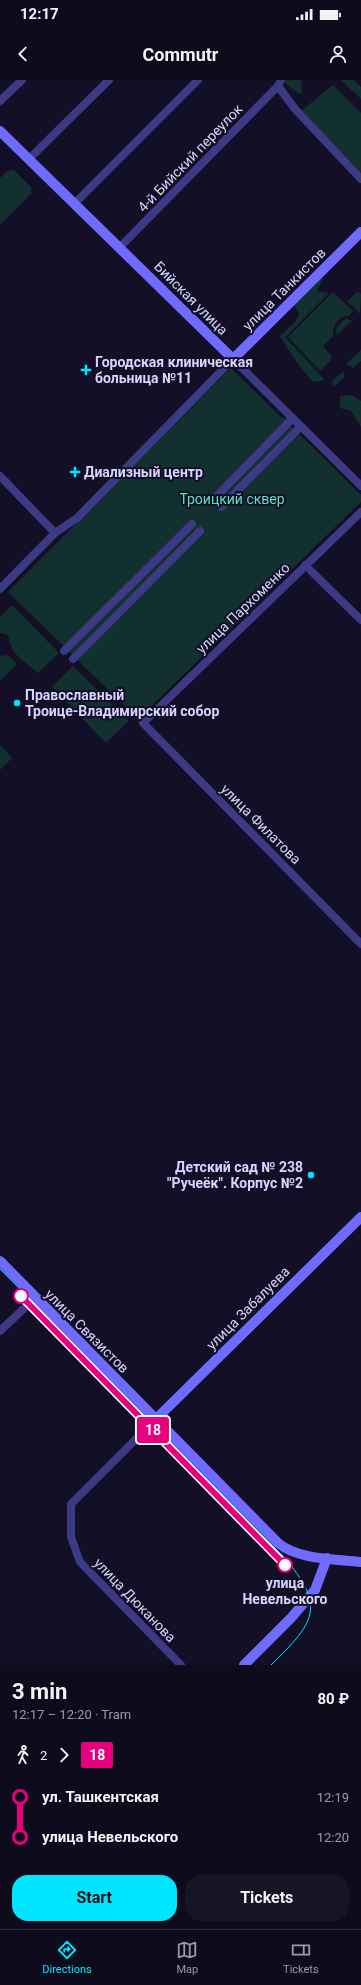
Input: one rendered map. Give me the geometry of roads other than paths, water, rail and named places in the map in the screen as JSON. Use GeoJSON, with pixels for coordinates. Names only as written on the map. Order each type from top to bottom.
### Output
{"type":"FeatureCollection","features":[{"type":"Feature","properties":{"kind":"street"},"geometry":{"type":"LineString","coordinates":[[0,101],[22,80]]}},
{"type":"Feature","properties":{"kind":"street"},"geometry":{"type":"LineString","coordinates":[[29,159],[110,80]]}},
{"type":"Feature","properties":{"kind":"street"},"geometry":{"type":"LineString","coordinates":[[75,204],[198,80]]}},
{"type":"Feature","properties":{"kind":"street"},"geometry":{"type":"LineString","coordinates":[[279,83],[295,109],[361,179]]}},
{"type":"Feature","properties":{"kind":"street","name":"4-й Бийский переулок"},"geometry":{"type":"LineString","coordinates":[[120,247],[279,83]]}},
{"type":"Feature","properties":{"kind":"street","name":"Бийская улица"},"geometry":{"type":"LineString","coordinates":[[0,131],[120,247],[361,486]]}},
{"type":"Feature","properties":{"kind":"street","name":"улица Танкистов"},"geometry":{"type":"LineString","coordinates":[[0,589],[55,533],[77,518],[233,359],[361,232]]}},
{"type":"Feature","properties":{"kind":"street"},"geometry":{"type":"LineString","coordinates":[[214,500],[293,418]]}},
{"type":"Feature","properties":{"kind":"street"},"geometry":{"type":"LineString","coordinates":[[221,507],[301,426]]}},
{"type":"Feature","properties":{"kind":"street"},"geometry":{"type":"LineString","coordinates":[[0,476],[55,533]]}},
{"type":"Feature","properties":{"kind":"street","name":"улица Пархоменко"},"geometry":{"type":"LineString","coordinates":[[143,723],[361,512]]}},
{"type":"Feature","properties":{"kind":"street"},"geometry":{"type":"LineString","coordinates":[[64,651],[192,524]]}},
{"type":"Feature","properties":{"kind":"street"},"geometry":{"type":"LineString","coordinates":[[73,660],[200,531]]}},
{"type":"Feature","properties":{"kind":"street"},"geometry":{"type":"LineString","coordinates":[[305,565],[361,620]]}},
{"type":"Feature","properties":{"kind":"street","name":"улица Филатова"},"geometry":{"type":"LineString","coordinates":[[143,723],[361,944]]}},
{"type":"Feature","properties":{"kind":"street","name":"улица Забалуева"},"geometry":{"type":"LineString","coordinates":[[156,1420],[361,1217]]}},
{"type":"Feature","properties":{"kind":"street","name":"улица Связистов"},"geometry":{"type":"LineString","coordinates":[[0,1261],[156,1420]]}},
{"type":"Feature","properties":{"kind":"street"},"geometry":{"type":"LineString","coordinates":[[0,1331],[35,1298]]}},
{"type":"Feature","properties":{"kind":"street"},"geometry":{"type":"LineString","coordinates":[[156,1420],[282,1546],[293,1552],[361,1562]]}},
{"type":"Feature","properties":{"kind":"street","name":"улица Дюканова"},"geometry":{"type":"LineString","coordinates":[[156,1420],[71,1504],[71,1537],[80,1562],[181,1665]]}},
{"type":"Feature","properties":{"kind":"street"},"geometry":{"type":"LineString","coordinates":[[244,1665],[291,1618],[315,1590],[327,1558]]}},
{"type":"Feature","properties":{"kind":"tram line"},"geometry":{"type":"LineString","coordinates":[[0,1269],[283,1556],[297,1574],[306,1588],[310,1602],[310,1614],[306,1625],[298,1637],[271,1665]]}},
{"type":"Feature","properties":{"kind":"tram line","name":"18"},"geometry":{"type":"LineString","coordinates":[[21,1296],[285,1565]]}},
{"type":"Feature","properties":{"kind":"place","name":"Городская клиническая больница №11"},"geometry":{"type":"Point","coordinates":[86,370]}},
{"type":"Feature","properties":{"kind":"place","name":"Диализный центр"},"geometry":{"type":"Point","coordinates":[75,472]}},
{"type":"Feature","properties":{"kind":"place","name":"Православный Троице-Владимирский собор"},"geometry":{"type":"Point","coordinates":[17,703]}},
{"type":"Feature","properties":{"kind":"place","name":"Детский сад № 238 \"Ручеёк\". Корпус №2"},"geometry":{"type":"Point","coordinates":[311,1175]}},
{"type":"Feature","properties":{"kind":"place","name":"улица Невельского"},"geometry":{"type":"Point","coordinates":[285,1565]}},
{"type":"Feature","properties":{"kind":"park label","name":"Троицкий сквер"},"geometry":{"type":"Point","coordinates":[232,499]}}]}
